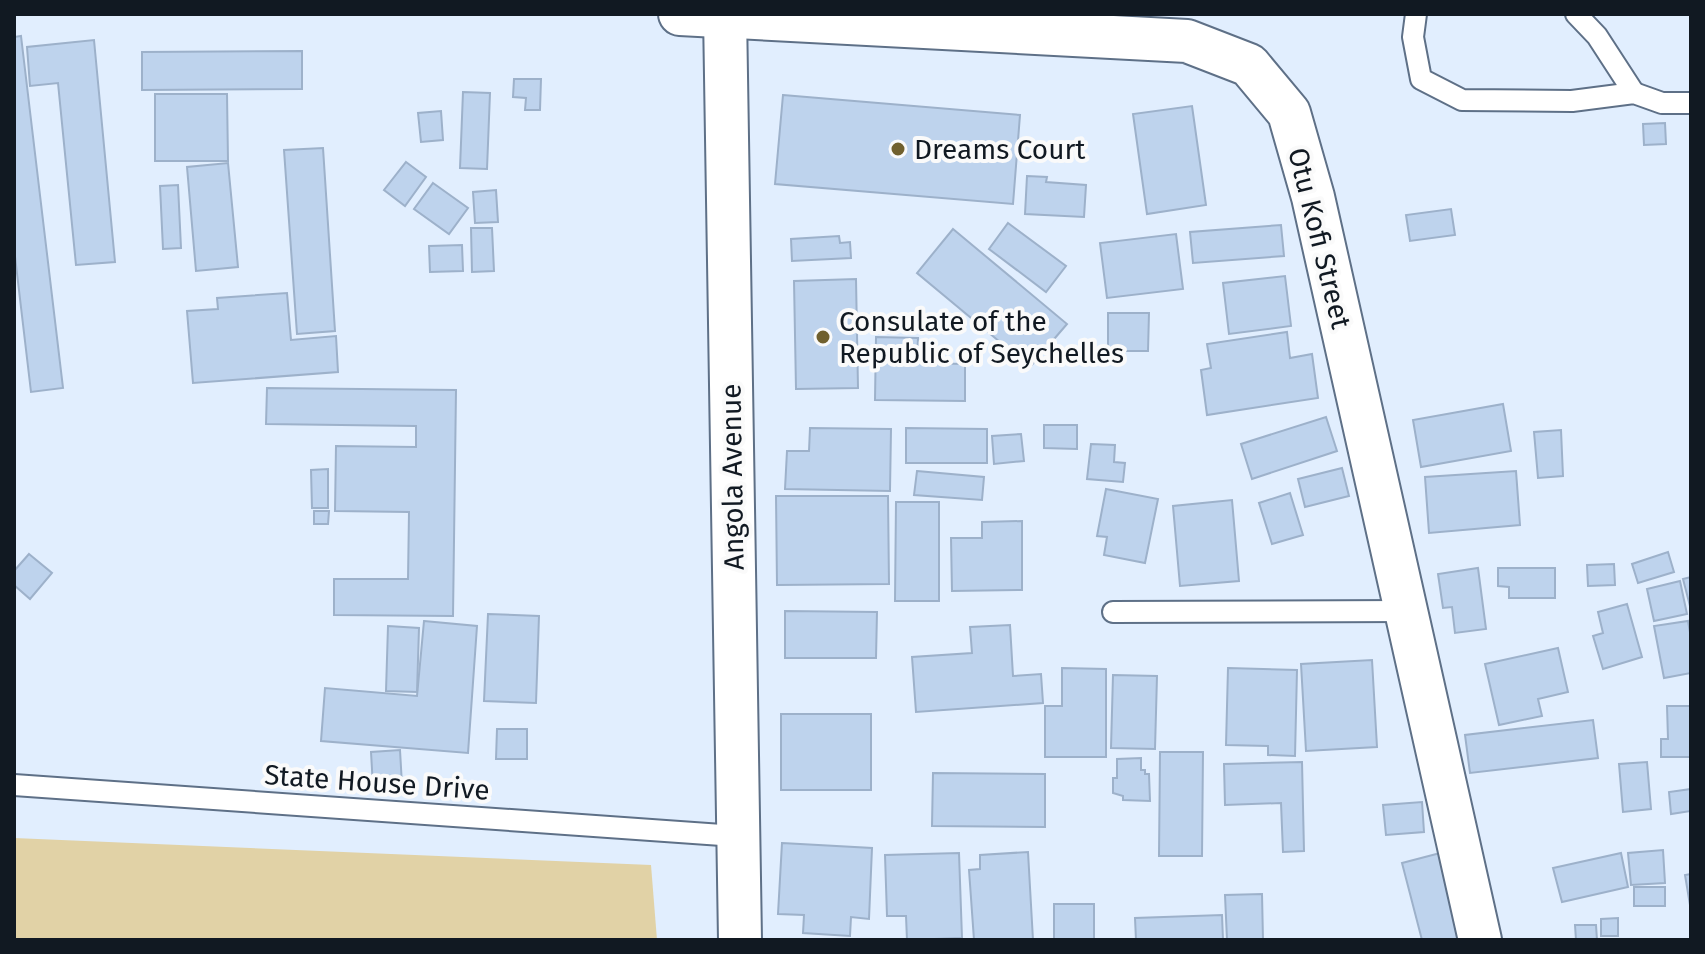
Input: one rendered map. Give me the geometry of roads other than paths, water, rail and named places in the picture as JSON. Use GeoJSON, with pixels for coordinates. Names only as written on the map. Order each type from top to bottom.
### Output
{"type":"FeatureCollection","features":[{"type":"Feature","properties":{"kind":"street","name":"Otu Kofi Street"},"geometry":{"type":"LineString","coordinates":[[680,14],[1187,41],[1249,65],[1289,113],[1313,197],[1480,940]]}},
{"type":"Feature","properties":{"kind":"street","name":"Angola Avenue"},"geometry":{"type":"LineString","coordinates":[[725,15],[740,940]]}},
{"type":"Feature","properties":{"kind":"lane"},"geometry":{"type":"LineString","coordinates":[[1416,14],[1413,37],[1421,79],[1462,100],[1572,101],[1634,93],[1662,103],[1691,103]]}},
{"type":"Feature","properties":{"kind":"lane"},"geometry":{"type":"LineString","coordinates":[[1576,14],[1597,36],[1634,93]]}},
{"type":"Feature","properties":{"kind":"lane"},"geometry":{"type":"LineString","coordinates":[[1113,612],[1407,611]]}},
{"type":"Feature","properties":{"kind":"lane","name":"State House Drive"},"geometry":{"type":"LineString","coordinates":[[14,785],[736,836]]}},
{"type":"Feature","properties":{"kind":"place","name":"Dreams Court"},"geometry":{"type":"Point","coordinates":[898,149]}},
{"type":"Feature","properties":{"kind":"place","name":"Consulate of the Republic of Seychelles"},"geometry":{"type":"Point","coordinates":[823,337]}}]}
